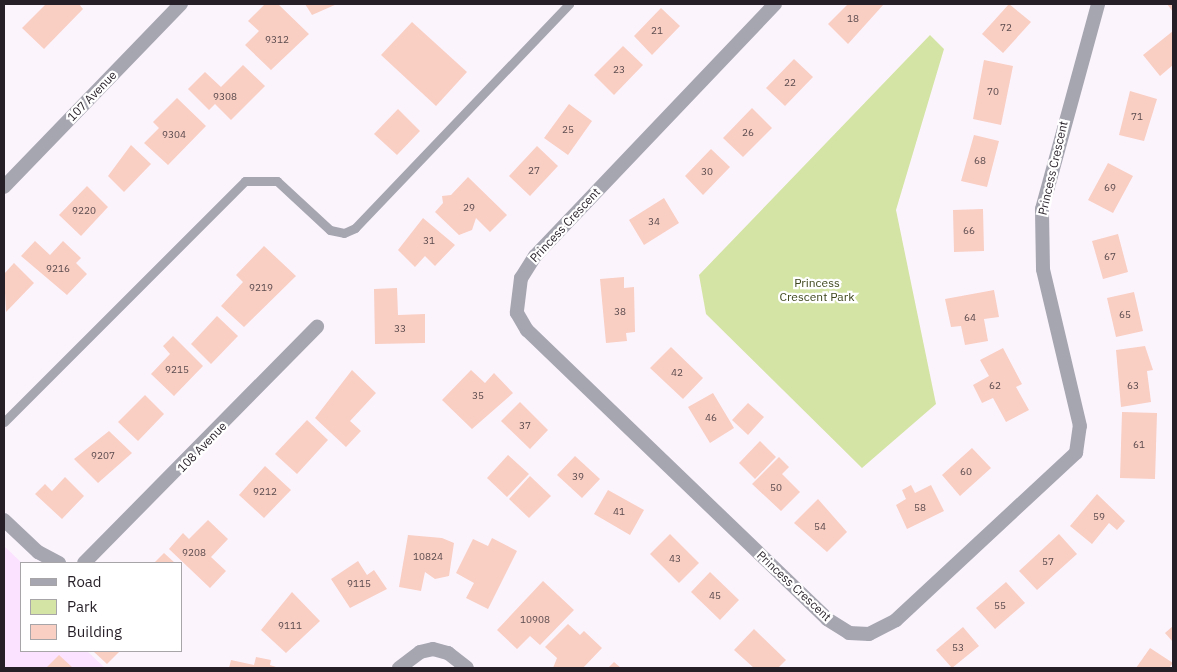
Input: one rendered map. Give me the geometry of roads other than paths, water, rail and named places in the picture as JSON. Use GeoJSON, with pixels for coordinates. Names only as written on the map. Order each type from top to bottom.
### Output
{"type":"FeatureCollection","features":[{"type":"Feature","properties":{"kind":"street","name":"107 Avenue"},"geometry":{"type":"LineString","coordinates":[[4,187],[181,4]]}},
{"type":"Feature","properties":{"kind":"street","name":"Princess Crescent"},"geometry":{"type":"LineString","coordinates":[[775,4],[535,256],[520,278],[517,313],[527,330],[827,619],[849,633],[870,634],[896,620],[1076,453],[1080,426],[1043,269],[1042,209],[1098,4]]}},
{"type":"Feature","properties":{"kind":"street","name":"108 Avenue"},"geometry":{"type":"LineString","coordinates":[[85,562],[317,327]]}},
{"type":"Feature","properties":{"kind":"street"},"geometry":{"type":"LineString","coordinates":[[4,520],[38,552],[57,562]]}},
{"type":"Feature","properties":{"kind":"street"},"geometry":{"type":"LineString","coordinates":[[400,668],[420,652],[448,653],[467,668]]}},
{"type":"Feature","properties":{"kind":"lane"},"geometry":{"type":"LineString","coordinates":[[4,422],[245,181],[277,181],[330,230],[344,232],[356,228],[569,4]]}},
{"type":"Feature","properties":{"kind":"park label","name":"Princess Crescent Park"},"geometry":{"type":"Point","coordinates":[817,290]}}]}
